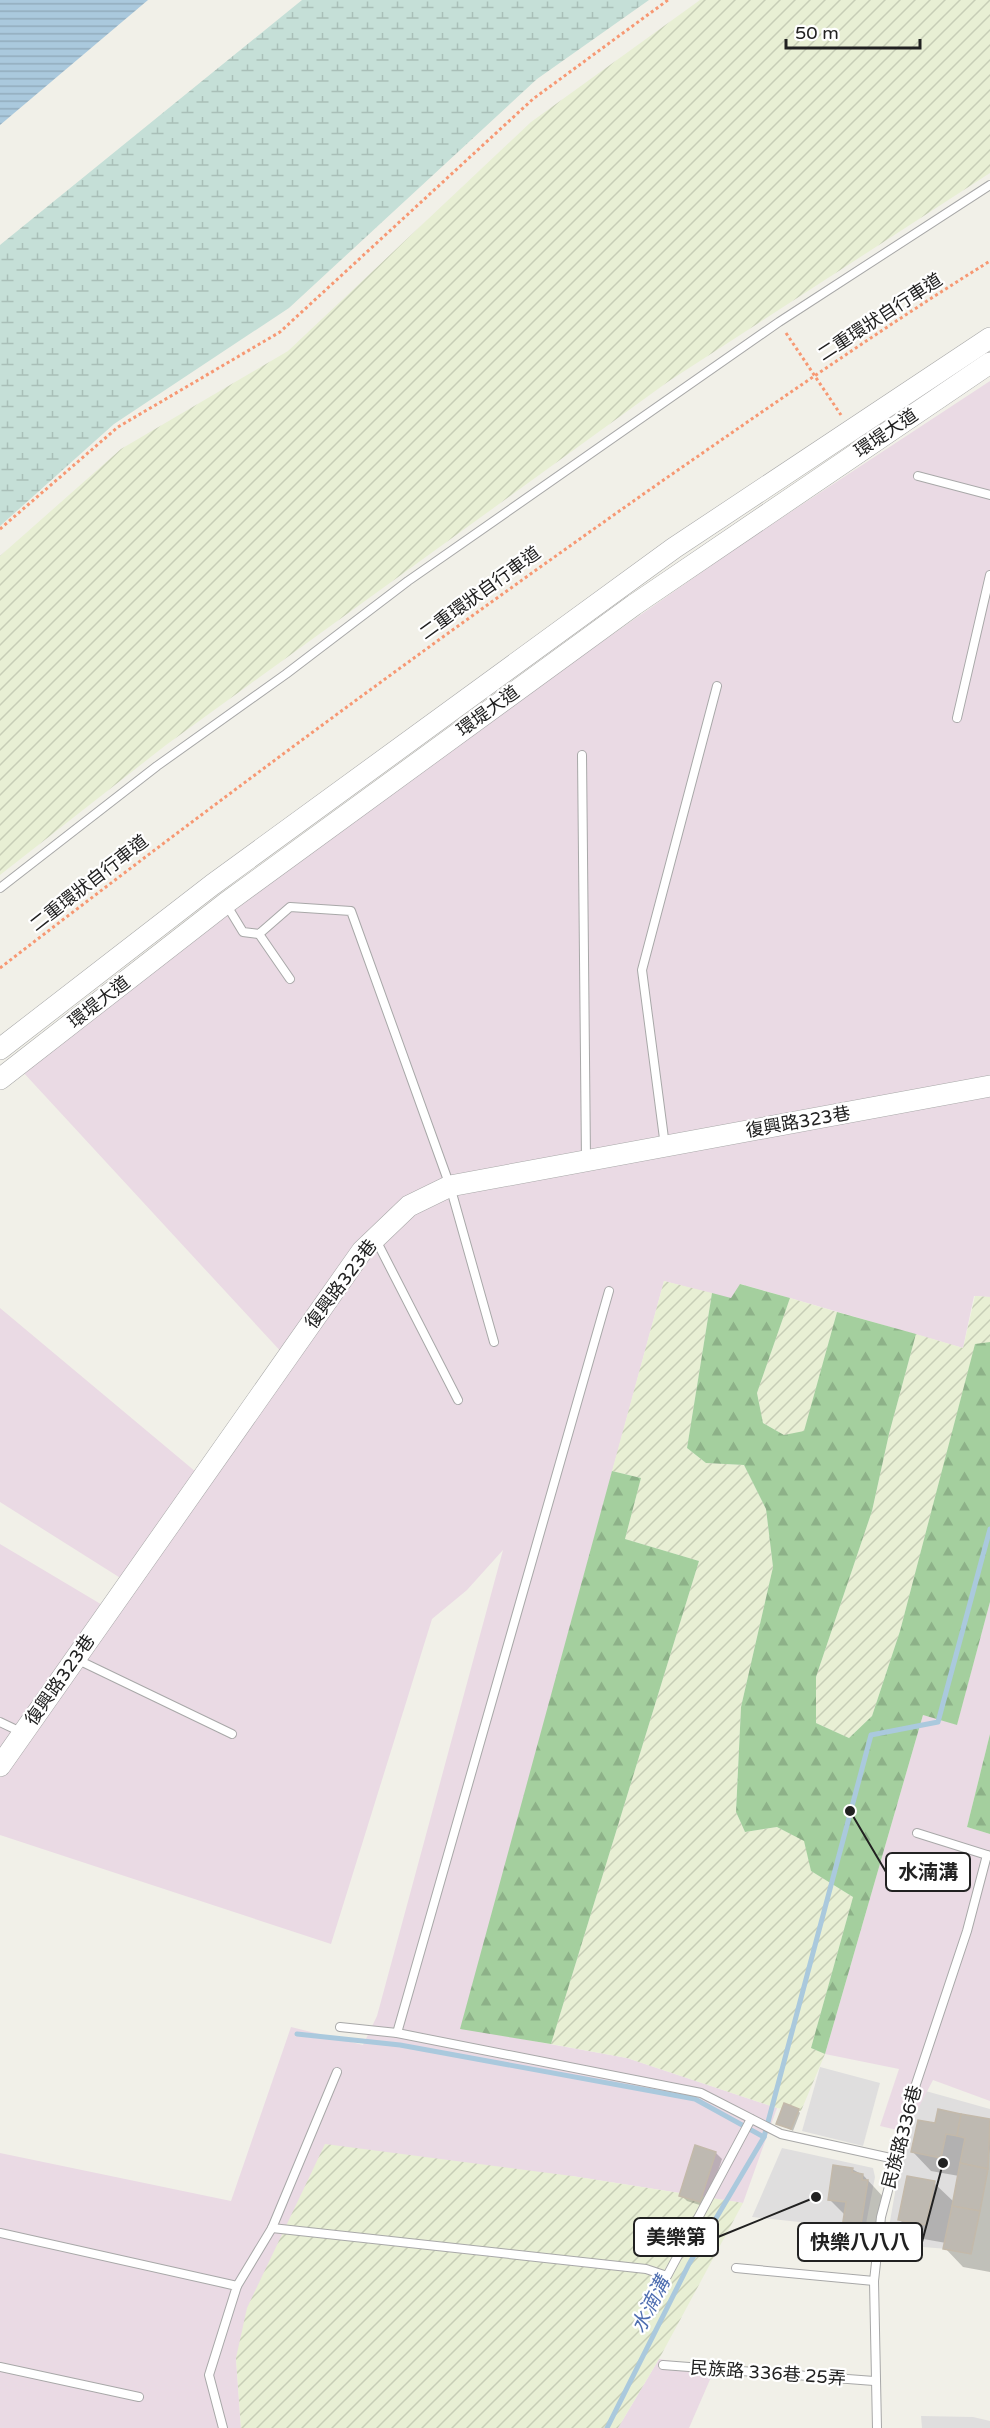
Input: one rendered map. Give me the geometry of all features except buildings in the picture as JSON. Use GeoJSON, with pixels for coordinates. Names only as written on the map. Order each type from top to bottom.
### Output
{"type":"FeatureCollection","features":[{"type":"Feature","properties":{"kind":"street","name":"環堤大道"},"geometry":{"type":"LineString","coordinates":[[0,1049],[212,885],[665,555],[990,338]]}},
{"type":"Feature","properties":{"kind":"street","name":"環堤大道"},"geometry":{"type":"LineString","coordinates":[[0,1079],[225,903],[634,605],[990,363]]}},
{"type":"Feature","properties":{"kind":"street","name":"復興路323巷"},"geometry":{"type":"LineString","coordinates":[[0,1766],[374,1237],[409,1206],[450,1186],[990,1086]]}},
{"type":"Feature","properties":{"kind":"lane"},"geometry":{"type":"LineString","coordinates":[[0,888],[157,766],[286,674],[408,581],[779,322],[990,185]]}},
{"type":"Feature","properties":{"kind":"lane"},"geometry":{"type":"LineString","coordinates":[[918,476],[990,495]]}},
{"type":"Feature","properties":{"kind":"lane"},"geometry":{"type":"LineString","coordinates":[[957,718],[990,574]]}},
{"type":"Feature","properties":{"kind":"lane"},"geometry":{"type":"LineString","coordinates":[[665,1146],[642,970],[717,686]]}},
{"type":"Feature","properties":{"kind":"lane"},"geometry":{"type":"LineString","coordinates":[[582,754],[586,1161]]}},
{"type":"Feature","properties":{"kind":"lane"},"geometry":{"type":"LineString","coordinates":[[225,903],[243,932],[259,934],[290,907],[351,911],[450,1186],[495,1342]]}},
{"type":"Feature","properties":{"kind":"lane"},"geometry":{"type":"LineString","coordinates":[[259,934],[290,980]]}},
{"type":"Feature","properties":{"kind":"lane"},"geometry":{"type":"LineString","coordinates":[[374,1237],[458,1400]]}},
{"type":"Feature","properties":{"kind":"lane"},"geometry":{"type":"LineString","coordinates":[[397,2033],[609,1291]]}},
{"type":"Feature","properties":{"kind":"lane"},"geometry":{"type":"LineString","coordinates":[[75,1659],[232,1734]]}},
{"type":"Feature","properties":{"kind":"lane"},"geometry":{"type":"LineString","coordinates":[[0,1722],[23,1733]]}},
{"type":"Feature","properties":{"kind":"lane"},"geometry":{"type":"LineString","coordinates":[[917,1833],[989,1855]]}},
{"type":"Feature","properties":{"kind":"lane","name":"民族路336巷"},"geometry":{"type":"LineString","coordinates":[[877,2428],[874,2380],[874,2281],[881,2217],[894,2159],[989,1855]]}},
{"type":"Feature","properties":{"kind":"lane"},"geometry":{"type":"LineString","coordinates":[[340,2028],[397,2033],[701,2093],[782,2134],[894,2159]]}},
{"type":"Feature","properties":{"kind":"lane"},"geometry":{"type":"LineString","coordinates":[[223,2428],[209,2376],[237,2286],[272,2228],[337,2072]]}},
{"type":"Feature","properties":{"kind":"lane"},"geometry":{"type":"LineString","coordinates":[[272,2228],[646,2269],[667,2276],[751,2119]]}},
{"type":"Feature","properties":{"kind":"lane"},"geometry":{"type":"LineString","coordinates":[[0,2233],[237,2286]]}},
{"type":"Feature","properties":{"kind":"lane"},"geometry":{"type":"LineString","coordinates":[[736,2268],[874,2281]]}},
{"type":"Feature","properties":{"kind":"lane","name":"民族路 336巷 25弄"},"geometry":{"type":"LineString","coordinates":[[663,2365],[874,2380]]}},
{"type":"Feature","properties":{"kind":"lane"},"geometry":{"type":"LineString","coordinates":[[0,2367],[139,2397]]}},
{"type":"Feature","properties":{"kind":"path"},"geometry":{"type":"LineString","coordinates":[[0,529],[118,427],[280,332],[533,99],[668,0]]}},
{"type":"Feature","properties":{"kind":"path","name":"二重環狀自行車道"},"geometry":{"type":"LineString","coordinates":[[0,968],[234,789],[494,598],[814,376],[990,261]]}},
{"type":"Feature","properties":{"kind":"path"},"geometry":{"type":"LineString","coordinates":[[779,322],[845,421]]}},
{"type":"Feature","properties":{"kind":"shaded area"},"geometry":{"type":"Polygon","coordinates":[[[0,0],[148,0],[0,125],[0,0]]]}},
{"type":"Feature","properties":{"kind":"shaded area"},"geometry":{"type":"Polygon","coordinates":[[[990,381],[990,1297],[974,1296],[963,1348],[741,1284],[731,1299],[664,1281],[461,2028],[627,2058],[777,2108],[743,2203],[572,2176],[236,2358],[241,2428],[0,2428],[0,2153],[231,2201],[291,2027],[363,2045],[377,2016],[503,1550],[467,1590],[432,1619],[331,1944],[0,1835],[0,1544],[104,1606],[122,1579],[0,1502],[0,1308],[196,1472],[285,1356],[22,1071],[281,875],[583,655],[745,542],[990,381]]]}},
{"type":"Feature","properties":{"kind":"shaded area"},"geometry":{"type":"Polygon","coordinates":[[[990,1602],[990,1734],[967,1827],[990,1834],[990,2101],[933,2080],[906,2132],[880,2126],[899,2069],[825,2054],[923,1715],[957,1724],[990,1602]]]}},
{"type":"Feature","properties":{"kind":"shaded area"},"geometry":{"type":"Polygon","coordinates":[[[820,2067],[880,2083],[863,2146],[802,2131],[820,2067]]]}},
{"type":"Feature","properties":{"kind":"shaded area"},"geometry":{"type":"Polygon","coordinates":[[[915,2088],[990,2109],[990,2149],[979,2196],[972,2251],[886,2244],[899,2170],[899,2155],[891,2147],[915,2088]]]}},
{"type":"Feature","properties":{"kind":"shaded area"},"geometry":{"type":"Polygon","coordinates":[[[782,2148],[873,2168],[875,2177],[865,2229],[752,2217],[782,2148]]]}},
{"type":"Feature","properties":{"kind":"shaded area"},"geometry":{"type":"Polygon","coordinates":[[[659,2359],[715,2368],[689,2428],[618,2428],[659,2359]]]}},
{"type":"Feature","properties":{"kind":"shaded area"},"geometry":{"type":"Polygon","coordinates":[[[921,2416],[973,2417],[990,2421],[990,2428],[922,2428],[921,2416]]]}},
{"type":"Feature","properties":{"kind":"green space"},"geometry":{"type":"Polygon","coordinates":[[[302,0],[649,0],[537,79],[289,308],[114,424],[0,526],[0,245],[302,0]]]}},
{"type":"Feature","properties":{"kind":"green space"},"geometry":{"type":"Polygon","coordinates":[[[700,0],[990,0],[990,173],[669,381],[166,745],[0,875],[0,556],[121,449],[288,351],[531,122],[700,0]]]}},
{"type":"Feature","properties":{"kind":"green space"},"geometry":{"type":"Polygon","coordinates":[[[664,1281],[712,1293],[687,1448],[706,1463],[744,1465],[766,1509],[773,1567],[741,1707],[736,1812],[745,1832],[777,1827],[805,1841],[811,1871],[853,1897],[811,2048],[825,2054],[801,2111],[777,2108],[627,2058],[551,2044],[699,1561],[625,1539],[641,1478],[612,1471],[664,1281]]]}},
{"type":"Feature","properties":{"kind":"green space"},"geometry":{"type":"Polygon","coordinates":[[[740,1284],[790,1298],[757,1393],[763,1423],[784,1435],[804,1431],[837,1312],[916,1334],[889,1434],[872,1511],[816,1677],[816,1723],[849,1738],[872,1716],[900,1631],[975,1344],[990,1342],[990,1602],[957,1725],[923,1715],[825,2054],[811,2048],[853,1897],[811,1871],[804,1841],[777,1827],[745,1832],[736,1812],[741,1707],[773,1567],[766,1509],[744,1465],[706,1463],[687,1448],[712,1293],[731,1298],[740,1284]]]}},
{"type":"Feature","properties":{"kind":"green space"},"geometry":{"type":"Polygon","coordinates":[[[975,1296],[990,1297],[990,1342],[975,1345],[900,1631],[872,1716],[849,1738],[816,1723],[816,1677],[872,1511],[889,1434],[916,1334],[963,1348],[975,1296]]]}},
{"type":"Feature","properties":{"kind":"green space"},"geometry":{"type":"Polygon","coordinates":[[[790,1298],[837,1312],[804,1432],[784,1435],[763,1423],[757,1393],[790,1298]]]}},
{"type":"Feature","properties":{"kind":"green space"},"geometry":{"type":"Polygon","coordinates":[[[612,1471],[641,1478],[625,1539],[699,1561],[551,2044],[460,2029],[612,1471]]]}},
{"type":"Feature","properties":{"kind":"green space"},"geometry":{"type":"Polygon","coordinates":[[[990,1734],[990,1834],[967,1827],[990,1734]]]}},
{"type":"Feature","properties":{"kind":"green space"},"geometry":{"type":"Polygon","coordinates":[[[325,2144],[572,2176],[743,2203],[659,2359],[618,2428],[241,2428],[236,2358],[247,2308],[325,2144]]]}},
{"type":"Feature","properties":{"kind":"waterway","name":"水湳溝"},"geometry":{"type":"LineString","coordinates":[[607,2428],[689,2264],[764,2137],[871,1735],[938,1722],[990,1529]]}},
{"type":"Feature","properties":{"kind":"waterway"},"geometry":{"type":"LineString","coordinates":[[297,2034],[400,2045],[695,2099],[764,2137]]}},
{"type":"Feature","properties":{"kind":"place","name":"水湳溝"},"geometry":{"type":"Point","coordinates":[850,1811]}},
{"type":"Feature","properties":{"kind":"place","name":"快樂八八八"},"geometry":{"type":"Point","coordinates":[943,2163]}},
{"type":"Feature","properties":{"kind":"place","name":"美樂第"},"geometry":{"type":"Point","coordinates":[816,2197]}}]}
